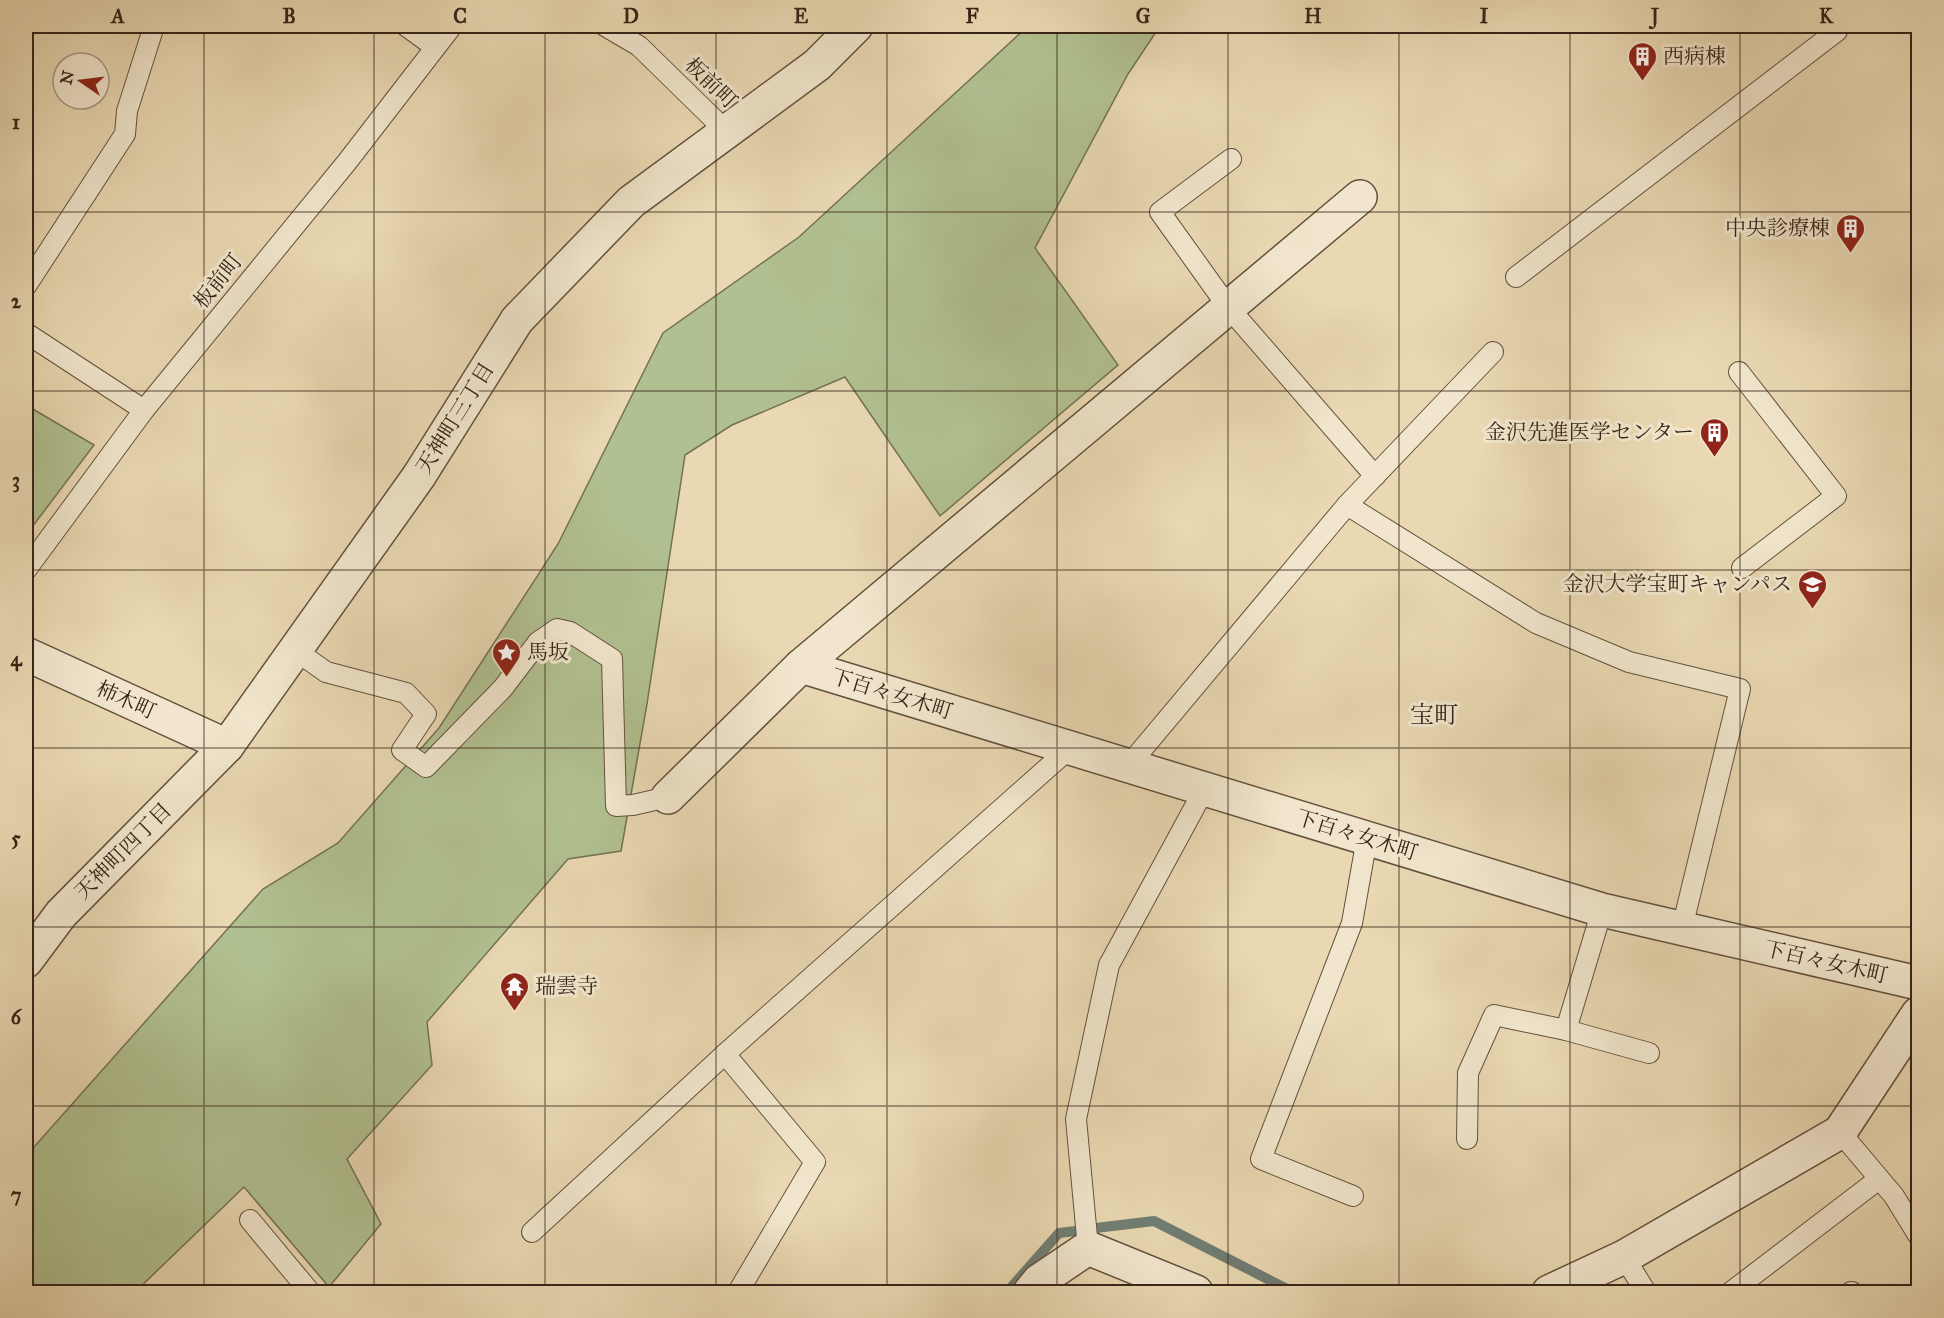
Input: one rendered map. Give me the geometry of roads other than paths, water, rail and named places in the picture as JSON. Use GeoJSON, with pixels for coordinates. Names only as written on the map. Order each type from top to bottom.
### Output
{"type":"FeatureCollection","features":[{"type":"Feature","properties":{"kind":"street","name":"天神町三丁目"},"geometry":{"type":"LineString","coordinates":[[227,746],[419,476],[517,320],[631,202],[818,65],[856,26]]}},
{"type":"Feature","properties":{"kind":"street"},"geometry":{"type":"LineString","coordinates":[[668,797],[801,666],[1360,197]]}},
{"type":"Feature","properties":{"kind":"street","name":"柿木町"},"geometry":{"type":"LineString","coordinates":[[26,654],[227,746]]}},
{"type":"Feature","properties":{"kind":"street","name":"下百々女木町"},"geometry":{"type":"LineString","coordinates":[[801,666],[1602,910],[1918,983]]}},
{"type":"Feature","properties":{"kind":"street","name":"天神町四丁目"},"geometry":{"type":"LineString","coordinates":[[26,961],[61,915],[227,746]]}},
{"type":"Feature","properties":{"kind":"street"},"geometry":{"type":"LineString","coordinates":[[1549,1293],[1624,1257],[1840,1132],[1918,1014]]}},
{"type":"Feature","properties":{"kind":"street"},"geometry":{"type":"LineString","coordinates":[[1030,1293],[1039,1281],[1088,1248],[1196,1293]]}},
{"type":"Feature","properties":{"kind":"lane"},"geometry":{"type":"LineString","coordinates":[[26,286],[125,134],[126,111],[154,26]]}},
{"type":"Feature","properties":{"kind":"lane"},"geometry":{"type":"LineString","coordinates":[[406,26],[435,47]]}},
{"type":"Feature","properties":{"kind":"lane","name":"板前町"},"geometry":{"type":"LineString","coordinates":[[26,570],[144,410],[347,162],[452,26]]}},
{"type":"Feature","properties":{"kind":"lane","name":"板前町"},"geometry":{"type":"LineString","coordinates":[[605,26],[639,46],[727,132]]}},
{"type":"Feature","properties":{"kind":"lane"},"geometry":{"type":"LineString","coordinates":[[1516,277],[1837,32]]}},
{"type":"Feature","properties":{"kind":"lane"},"geometry":{"type":"LineString","coordinates":[[1231,159],[1160,212],[1228,307],[1375,476]]}},
{"type":"Feature","properties":{"kind":"lane"},"geometry":{"type":"LineString","coordinates":[[26,333],[144,410]]}},
{"type":"Feature","properties":{"kind":"lane"},"geometry":{"type":"LineString","coordinates":[[1129,765],[1347,505],[1493,352]]}},
{"type":"Feature","properties":{"kind":"lane"},"geometry":{"type":"LineString","coordinates":[[1739,372],[1836,496],[1742,568]]}},
{"type":"Feature","properties":{"kind":"lane"},"geometry":{"type":"LineString","coordinates":[[1347,505],[1536,623],[1629,662],[1740,689],[1682,928]]}},
{"type":"Feature","properties":{"kind":"lane"},"geometry":{"type":"LineString","coordinates":[[295,650],[326,672],[406,693],[426,714],[402,750],[426,767],[503,688],[538,642],[557,629],[570,632],[612,659],[616,806],[633,805],[668,797]]}},
{"type":"Feature","properties":{"kind":"lane"},"geometry":{"type":"LineString","coordinates":[[532,1232],[725,1054],[1070,748]]}},
{"type":"Feature","properties":{"kind":"lane"},"geometry":{"type":"LineString","coordinates":[[1088,1248],[1076,1119],[1109,965],[1205,788]]}},
{"type":"Feature","properties":{"kind":"lane"},"geometry":{"type":"LineString","coordinates":[[1353,1196],[1261,1160],[1352,923],[1367,838]]}},
{"type":"Feature","properties":{"kind":"lane"},"geometry":{"type":"LineString","coordinates":[[1566,1030],[1602,910]]}},
{"type":"Feature","properties":{"kind":"lane"},"geometry":{"type":"LineString","coordinates":[[1467,1139],[1468,1073],[1494,1015],[1566,1030],[1649,1053]]}},
{"type":"Feature","properties":{"kind":"lane"},"geometry":{"type":"LineString","coordinates":[[725,1054],[816,1162],[738,1293]]}},
{"type":"Feature","properties":{"kind":"lane"},"geometry":{"type":"LineString","coordinates":[[1840,1132],[1894,1196],[1918,1235]]}},
{"type":"Feature","properties":{"kind":"lane"},"geometry":{"type":"LineString","coordinates":[[1731,1293],[1879,1179]]}},
{"type":"Feature","properties":{"kind":"lane"},"geometry":{"type":"LineString","coordinates":[[250,1220],[310,1293]]}},
{"type":"Feature","properties":{"kind":"lane"},"geometry":{"type":"LineString","coordinates":[[1624,1257],[1646,1293]]}},
{"type":"Feature","properties":{"kind":"waterway"},"geometry":{"type":"LineString","coordinates":[[1096,1228],[1154,1221],[1293,1292]]}},
{"type":"Feature","properties":{"kind":"waterway"},"geometry":{"type":"LineString","coordinates":[[1007,1292],[1059,1233],[1076,1231]]}},
{"type":"Feature","properties":{"kind":"place","name":"西病棟"},"geometry":{"type":"Point","coordinates":[1642,82]}},
{"type":"Feature","properties":{"kind":"place","name":"中央診療棟"},"geometry":{"type":"Point","coordinates":[1851,254]}},
{"type":"Feature","properties":{"kind":"place","name":"金沢先進医学センター"},"geometry":{"type":"Point","coordinates":[1715,458]}},
{"type":"Feature","properties":{"kind":"place","name":"金沢大学宝町キャンパス"},"geometry":{"type":"Point","coordinates":[1813,610]}},
{"type":"Feature","properties":{"kind":"place","name":"馬坂"},"geometry":{"type":"Point","coordinates":[506,678]}},
{"type":"Feature","properties":{"kind":"place","name":"瑞雲寺"},"geometry":{"type":"Point","coordinates":[514,1012]}},
{"type":"Feature","properties":{"kind":"district","name":"宝町"},"geometry":{"type":"Point","coordinates":[1434,715]}}]}
